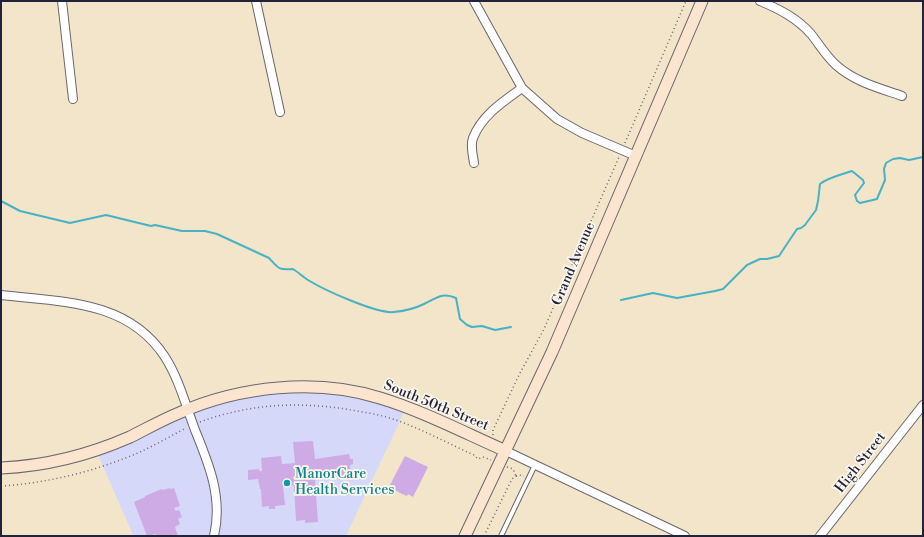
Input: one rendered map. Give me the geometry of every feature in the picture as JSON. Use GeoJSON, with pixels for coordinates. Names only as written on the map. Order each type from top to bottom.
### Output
{"type":"FeatureCollection","features":[{"type":"Feature","properties":{"kind":"main road","name":"Grand Avenue"},"geometry":{"type":"LineString","coordinates":[[465,536],[552,352],[702,1]]}},
{"type":"Feature","properties":{"kind":"main road","name":"South 50th Street"},"geometry":{"type":"LineString","coordinates":[[1,468],[37,465],[85,454],[131,436],[187,409],[219,399],[264,390],[310,388],[334,389],[380,398],[420,413],[506,451]]}},
{"type":"Feature","properties":{"kind":"street"},"geometry":{"type":"LineString","coordinates":[[62,1],[73,99]]}},
{"type":"Feature","properties":{"kind":"street"},"geometry":{"type":"LineString","coordinates":[[256,1],[280,112]]}},
{"type":"Feature","properties":{"kind":"street"},"geometry":{"type":"LineString","coordinates":[[474,1],[522,88],[557,119],[582,133],[636,156]]}},
{"type":"Feature","properties":{"kind":"street"},"geometry":{"type":"LineString","coordinates":[[760,1],[783,11],[802,25],[826,55],[847,74],[872,86],[902,96]]}},
{"type":"Feature","properties":{"kind":"street"},"geometry":{"type":"LineString","coordinates":[[474,163],[472,148],[473,138],[480,126],[497,107],[522,88]]}},
{"type":"Feature","properties":{"kind":"street"},"geometry":{"type":"LineString","coordinates":[[1,295],[95,308],[123,318],[147,336],[165,357],[176,378],[208,461],[215,486],[217,518],[214,536]]}},
{"type":"Feature","properties":{"kind":"street","name":"High Street"},"geometry":{"type":"LineString","coordinates":[[820,536],[923,405]]}},
{"type":"Feature","properties":{"kind":"street","name":"South 50th Street"},"geometry":{"type":"LineString","coordinates":[[506,451],[685,536]]}},
{"type":"Feature","properties":{"kind":"lane"},"geometry":{"type":"LineString","coordinates":[[501,536],[535,465]]}},
{"type":"Feature","properties":{"kind":"path"},"geometry":{"type":"LineString","coordinates":[[494,434],[493,430],[519,375],[544,329],[686,1]]}},
{"type":"Feature","properties":{"kind":"path"},"geometry":{"type":"LineString","coordinates":[[199,423],[237,411],[260,407],[287,405],[341,408],[393,419],[478,459],[483,457]]}},
{"type":"Feature","properties":{"kind":"path"},"geometry":{"type":"LineString","coordinates":[[1,486],[26,484],[60,478],[82,472],[140,452],[188,427]]}},
{"type":"Feature","properties":{"kind":"path"},"geometry":{"type":"LineString","coordinates":[[484,536],[512,479],[516,476],[513,469]]}},
{"type":"Feature","properties":{"kind":"shaded area"},"geometry":{"type":"Polygon","coordinates":[[[311,388],[406,408],[346,536],[133,535],[96,450],[198,405],[311,388]]]}},
{"type":"Feature","properties":{"kind":"building","name":"ManorCare Health Services"},"geometry":{"type":"Polygon","coordinates":[[[313,441],[315,459],[349,454],[350,459],[353,459],[353,464],[350,465],[351,476],[315,479],[318,522],[305,523],[305,520],[296,521],[294,485],[283,486],[285,505],[275,506],[275,509],[269,509],[269,506],[262,507],[261,489],[258,479],[248,480],[248,470],[259,469],[259,471],[262,471],[261,458],[281,456],[282,464],[295,463],[293,442],[313,441]]]}},
{"type":"Feature","properties":{"kind":"building"},"geometry":{"type":"Polygon","coordinates":[[[405,456],[428,467],[413,497],[408,494],[407,496],[400,493],[395,490],[396,488],[390,485],[405,456]]]}},
{"type":"Feature","properties":{"kind":"building"},"geometry":{"type":"Polygon","coordinates":[[[174,488],[180,506],[174,508],[176,511],[179,510],[182,517],[178,519],[180,524],[175,527],[178,536],[157,536],[156,534],[147,536],[134,502],[162,489],[174,488]]]}},
{"type":"Feature","properties":{"kind":"waterway"},"geometry":{"type":"LineString","coordinates":[[621,300],[653,293],[677,298],[723,289],[747,265],[760,259],[779,256],[797,229],[805,225],[816,210],[820,184],[831,178],[852,171],[863,180],[864,183],[855,195],[857,201],[860,203],[877,199],[885,180],[884,169],[886,163],[893,159],[900,158],[909,160],[923,157]]}},
{"type":"Feature","properties":{"kind":"waterway"},"geometry":{"type":"LineString","coordinates":[[1,201],[20,211],[70,223],[106,215],[151,226],[155,225],[182,231],[205,231],[217,234],[269,258],[279,268],[293,269],[308,280],[326,290],[376,309],[386,312],[402,311],[417,307],[440,296],[451,296],[456,298],[460,319],[467,325],[472,327],[482,326],[495,330],[511,327]]}},
{"type":"Feature","properties":{"kind":"place","name":"ManorCare Health Services"},"geometry":{"type":"Point","coordinates":[287,483]}}]}
